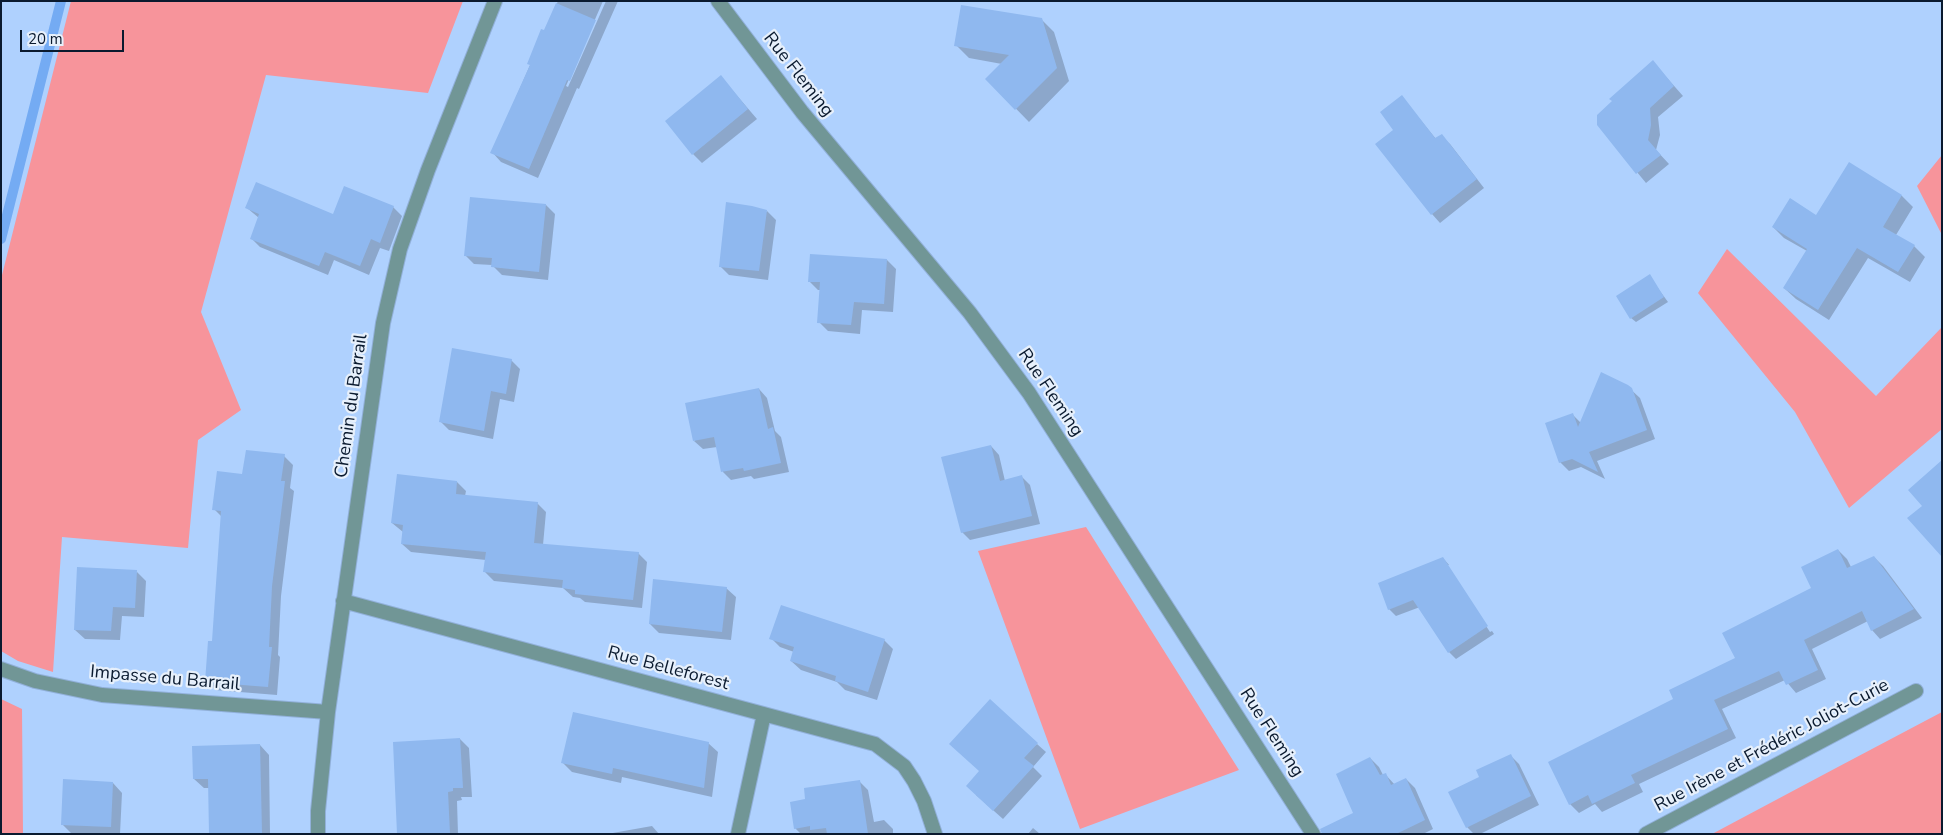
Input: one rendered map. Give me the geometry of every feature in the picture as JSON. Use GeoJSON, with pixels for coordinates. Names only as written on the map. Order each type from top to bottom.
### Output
{"type":"FeatureCollection","features":[{"type":"Feature","properties":{"kind":"street","name":"Chemin du Barrail"},"geometry":{"type":"LineString","coordinates":[[318,834],[318,811],[328,712],[383,323],[400,249],[428,170],[495,1]]}},
{"type":"Feature","properties":{"kind":"street","name":"Rue Fleming"},"geometry":{"type":"LineString","coordinates":[[718,1],[802,112],[970,313],[1029,393],[1313,834]]}},
{"type":"Feature","properties":{"kind":"street","name":"Rue Belleforest"},"geometry":{"type":"LineString","coordinates":[[343,601],[875,744],[904,766],[914,781],[924,801],[934,834]]}},
{"type":"Feature","properties":{"kind":"street","name":"Impasse du Barrail"},"geometry":{"type":"LineString","coordinates":[[1,669],[35,682],[102,695],[328,712]]}},
{"type":"Feature","properties":{"kind":"street","name":"Rue Irène et Frédéric Joliot-Curie"},"geometry":{"type":"LineString","coordinates":[[1646,834],[1916,691]]}},
{"type":"Feature","properties":{"kind":"street"},"geometry":{"type":"LineString","coordinates":[[738,834],[764,714]]}},
{"type":"Feature","properties":{"kind":"shaded area"},"geometry":{"type":"Polygon","coordinates":[[[71,1],[463,1],[428,93],[266,75],[201,312],[241,410],[198,440],[188,548],[62,537],[53,672],[18,661],[1,651],[1,279],[71,1]]]}},
{"type":"Feature","properties":{"kind":"shaded area"},"geometry":{"type":"Polygon","coordinates":[[[1942,155],[1942,235],[1917,186],[1942,155]]]}},
{"type":"Feature","properties":{"kind":"shaded area"},"geometry":{"type":"Polygon","coordinates":[[[1727,249],[1876,396],[1942,327],[1942,429],[1849,508],[1795,412],[1698,293],[1727,249]]]}},
{"type":"Feature","properties":{"kind":"shaded area"},"geometry":{"type":"Polygon","coordinates":[[[1086,527],[1239,770],[1080,829],[978,551],[1086,527]]]}},
{"type":"Feature","properties":{"kind":"shaded area"},"geometry":{"type":"Polygon","coordinates":[[[1,699],[22,709],[23,834],[1,834],[1,699]]]}},
{"type":"Feature","properties":{"kind":"shaded area"},"geometry":{"type":"Polygon","coordinates":[[[1942,712],[1942,834],[1712,834],[1836,768],[1942,712]]]}},
{"type":"Feature","properties":{"kind":"building"},"geometry":{"type":"Polygon","coordinates":[[[556,3],[596,20],[570,81],[567,80],[529,169],[490,153],[530,65],[527,64],[541,29],[544,30],[556,3]]]}},
{"type":"Feature","properties":{"kind":"building"},"geometry":{"type":"Polygon","coordinates":[[[961,5],[1042,18],[1057,68],[1015,110],[985,79],[1009,55],[954,46],[961,5]]]}},
{"type":"Feature","properties":{"kind":"building"},"geometry":{"type":"Polygon","coordinates":[[[1653,60],[1674,86],[1650,108],[1651,125],[1648,140],[1661,155],[1636,174],[1597,125],[1597,115],[1612,101],[1609,99],[1653,60]]]}},
{"type":"Feature","properties":{"kind":"building"},"geometry":{"type":"Polygon","coordinates":[[[721,75],[748,109],[692,155],[665,121],[721,75]]]}},
{"type":"Feature","properties":{"kind":"building"},"geometry":{"type":"Polygon","coordinates":[[[1402,95],[1435,138],[1442,134],[1477,179],[1431,215],[1375,144],[1393,130],[1380,112],[1402,95]]]}},
{"type":"Feature","properties":{"kind":"building"},"geometry":{"type":"Polygon","coordinates":[[[1849,162],[1902,195],[1883,227],[1915,245],[1898,272],[1857,248],[1818,310],[1783,288],[1807,249],[1772,227],[1790,198],[1816,215],[1849,162]]]}},
{"type":"Feature","properties":{"kind":"building"},"geometry":{"type":"Polygon","coordinates":[[[256,182],[333,214],[344,186],[394,206],[380,243],[371,239],[360,266],[325,252],[319,266],[250,239],[259,214],[245,208],[256,182]]]}},
{"type":"Feature","properties":{"kind":"building"},"geometry":{"type":"Polygon","coordinates":[[[470,197],[546,204],[539,272],[491,267],[492,258],[464,256],[470,197]]]}},
{"type":"Feature","properties":{"kind":"building"},"geometry":{"type":"Polygon","coordinates":[[[726,202],[767,210],[759,271],[719,267],[726,202]]]}},
{"type":"Feature","properties":{"kind":"building"},"geometry":{"type":"Polygon","coordinates":[[[810,254],[887,259],[884,304],[854,302],[851,325],[817,323],[820,282],[808,282],[810,254]]]}},
{"type":"Feature","properties":{"kind":"building"},"geometry":{"type":"Polygon","coordinates":[[[1650,274],[1664,297],[1630,319],[1616,296],[1650,274]]]}},
{"type":"Feature","properties":{"kind":"building"},"geometry":{"type":"Polygon","coordinates":[[[452,348],[512,359],[506,394],[491,391],[484,431],[439,422],[452,348]]]}},
{"type":"Feature","properties":{"kind":"building"},"geometry":{"type":"Polygon","coordinates":[[[1601,372],[1632,388],[1647,430],[1589,452],[1598,472],[1572,459],[1559,463],[1545,423],[1573,413],[1578,427],[1601,372]]]}},
{"type":"Feature","properties":{"kind":"building"},"geometry":{"type":"Polygon","coordinates":[[[759,388],[768,429],[773,427],[781,463],[744,471],[743,468],[721,472],[714,437],[693,441],[685,403],[759,388]]]}},
{"type":"Feature","properties":{"kind":"building"},"geometry":{"type":"Polygon","coordinates":[[[991,445],[1000,481],[1022,475],[1032,516],[961,533],[941,457],[991,445]]]}},
{"type":"Feature","properties":{"kind":"building"},"geometry":{"type":"Polygon","coordinates":[[[246,450],[285,454],[281,481],[285,481],[272,586],[269,647],[272,647],[268,687],[205,682],[208,641],[212,641],[221,511],[212,510],[217,471],[242,474],[246,450]]]}},
{"type":"Feature","properties":{"kind":"building"},"geometry":{"type":"Polygon","coordinates":[[[1942,460],[1942,557],[1907,518],[1922,506],[1908,490],[1942,460]]]}},
{"type":"Feature","properties":{"kind":"building"},"geometry":{"type":"Polygon","coordinates":[[[397,474],[457,481],[456,494],[538,502],[534,543],[639,552],[633,600],[575,594],[575,590],[562,588],[563,580],[483,572],[486,552],[401,544],[403,525],[391,523],[397,474]]]}},
{"type":"Feature","properties":{"kind":"building"},"geometry":{"type":"Polygon","coordinates":[[[1838,549],[1847,568],[1874,556],[1914,609],[1871,631],[1862,611],[1804,640],[1818,670],[1786,685],[1779,671],[1714,700],[1728,729],[1631,775],[1635,783],[1592,804],[1588,795],[1569,805],[1548,762],[1673,699],[1669,690],[1735,658],[1722,633],[1811,588],[1801,567],[1838,549]]]}},
{"type":"Feature","properties":{"kind":"building"},"geometry":{"type":"Polygon","coordinates":[[[1443,557],[1488,626],[1448,653],[1413,600],[1388,610],[1378,583],[1443,557]]]}},
{"type":"Feature","properties":{"kind":"building"},"geometry":{"type":"Polygon","coordinates":[[[77,567],[137,570],[135,608],[113,607],[111,631],[74,630],[77,567]]]}},
{"type":"Feature","properties":{"kind":"building"},"geometry":{"type":"Polygon","coordinates":[[[653,579],[727,587],[722,632],[649,624],[653,579]]]}},
{"type":"Feature","properties":{"kind":"building"},"geometry":{"type":"Polygon","coordinates":[[[781,605],[885,639],[868,692],[835,681],[836,676],[790,661],[794,647],[769,639],[781,605]]]}},
{"type":"Feature","properties":{"kind":"building"},"geometry":{"type":"Polygon","coordinates":[[[990,699],[1038,743],[1024,758],[1034,766],[993,811],[966,786],[979,771],[949,744],[990,699]]]}},
{"type":"Feature","properties":{"kind":"building"},"geometry":{"type":"Polygon","coordinates":[[[573,712],[709,742],[704,788],[613,768],[612,774],[561,763],[573,712]]]}},
{"type":"Feature","properties":{"kind":"building"},"geometry":{"type":"Polygon","coordinates":[[[460,738],[463,788],[453,788],[453,791],[448,792],[450,834],[397,834],[393,742],[460,738]]]}},
{"type":"Feature","properties":{"kind":"building"},"geometry":{"type":"Polygon","coordinates":[[[260,744],[262,834],[209,834],[208,779],[193,779],[192,746],[260,744]]]}},
{"type":"Feature","properties":{"kind":"building"},"geometry":{"type":"Polygon","coordinates":[[[1511,754],[1531,796],[1466,828],[1448,792],[1479,777],[1476,770],[1511,754]]]}},
{"type":"Feature","properties":{"kind":"building"},"geometry":{"type":"Polygon","coordinates":[[[1370,757],[1380,775],[1386,773],[1391,785],[1406,778],[1425,820],[1396,834],[1322,834],[1320,829],[1353,813],[1336,774],[1370,757]]]}},
{"type":"Feature","properties":{"kind":"building"},"geometry":{"type":"Polygon","coordinates":[[[63,779],[113,782],[111,827],[61,825],[63,779]]]}},
{"type":"Feature","properties":{"kind":"building"},"geometry":{"type":"Polygon","coordinates":[[[860,780],[868,834],[827,834],[826,828],[810,830],[810,826],[794,829],[790,802],[805,799],[804,788],[860,780]]]}},
{"type":"Feature","properties":{"kind":"waterway"},"geometry":{"type":"LineString","coordinates":[[1,239],[61,1]]}}]}
